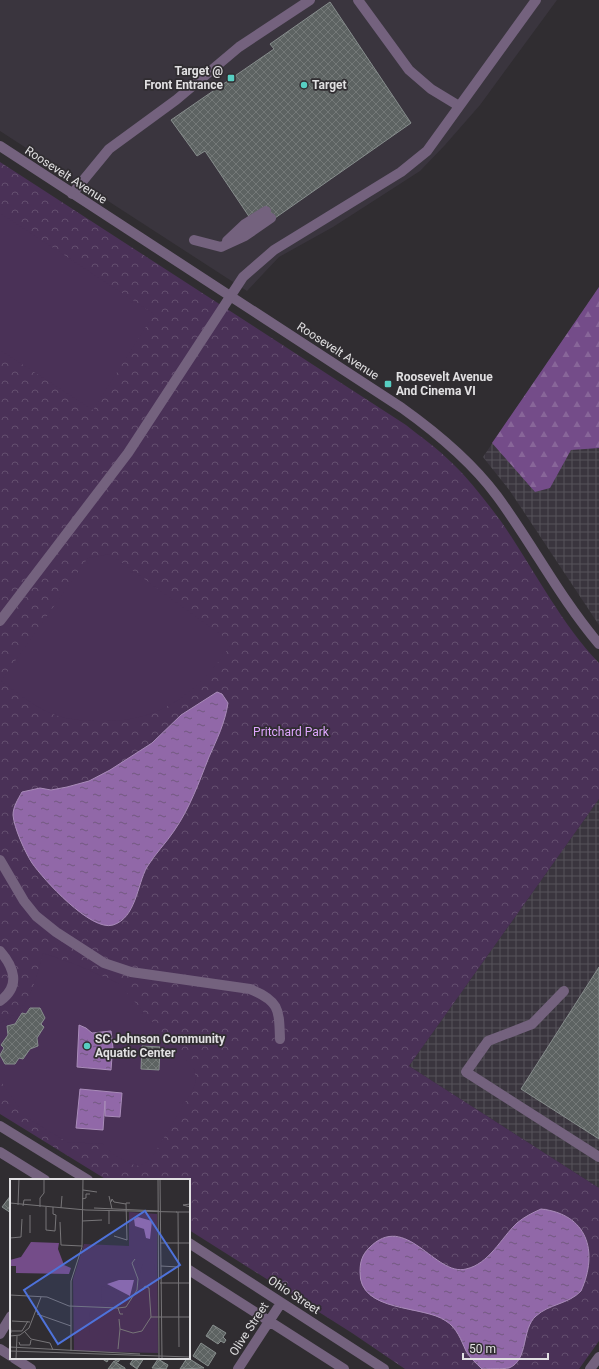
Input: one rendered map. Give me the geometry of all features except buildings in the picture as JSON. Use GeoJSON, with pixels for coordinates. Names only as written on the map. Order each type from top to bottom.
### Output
{"type":"FeatureCollection","features":[{"type":"Feature","properties":{"kind":"street"},"geometry":{"type":"LineString","coordinates":[[72,194],[109,149],[176,100],[240,47],[310,0]]}},
{"type":"Feature","properties":{"kind":"street"},"geometry":{"type":"LineString","coordinates":[[358,0],[409,70],[431,89],[458,106]]}},
{"type":"Feature","properties":{"kind":"street"},"geometry":{"type":"LineString","coordinates":[[0,621],[128,453],[229,296],[243,277],[269,254],[401,172],[416,161],[437,139],[458,106],[536,0]]}},
{"type":"Feature","properties":{"kind":"street","name":"Roosevelt Avenue"},"geometry":{"type":"LineString","coordinates":[[0,146],[402,408],[451,446],[475,470],[497,496],[566,601],[599,644]]}},
{"type":"Feature","properties":{"kind":"street"},"geometry":{"type":"LineString","coordinates":[[194,240],[221,247],[244,236],[268,214]]}},
{"type":"Feature","properties":{"kind":"street"},"geometry":{"type":"LineString","coordinates":[[0,860],[24,901],[36,916],[56,932],[104,963],[131,972],[250,989],[263,994],[270,999],[279,1013],[280,1039]]}},
{"type":"Feature","properties":{"kind":"street"},"geometry":{"type":"LineString","coordinates":[[0,952],[9,962],[13,971],[13,983],[10,991],[0,1001]]}},
{"type":"Feature","properties":{"kind":"street"},"geometry":{"type":"LineString","coordinates":[[564,991],[532,1024],[488,1041],[466,1072],[599,1157]]}},
{"type":"Feature","properties":{"kind":"street"},"geometry":{"type":"LineString","coordinates":[[0,1126],[86,1179]]}},
{"type":"Feature","properties":{"kind":"street"},"geometry":{"type":"LineString","coordinates":[[0,1152],[43,1179]]}},
{"type":"Feature","properties":{"kind":"street","name":"Ohio Street"},"geometry":{"type":"LineString","coordinates":[[190,1244],[384,1369]]}},
{"type":"Feature","properties":{"kind":"street"},"geometry":{"type":"LineString","coordinates":[[190,1271],[344,1369]]}},
{"type":"Feature","properties":{"kind":"street","name":"Olive Street"},"geometry":{"type":"LineString","coordinates":[[238,1369],[282,1303]]}},
{"type":"Feature","properties":{"kind":"street"},"geometry":{"type":"LineString","coordinates":[[0,1334],[10,1318]]}},
{"type":"Feature","properties":{"kind":"street"},"geometry":{"type":"LineString","coordinates":[[0,1349],[10,1355]]}},
{"type":"Feature","properties":{"kind":"street"},"geometry":{"type":"LineString","coordinates":[[590,1369],[599,1357]]}},
{"type":"Feature","properties":{"kind":"street"},"geometry":{"type":"LineString","coordinates":[[16,1359],[31,1369]]}},
{"type":"Feature","properties":{"kind":"shaded area"},"geometry":{"type":"Polygon","coordinates":[[[0,0],[557,0],[480,105],[420,171],[333,227],[279,257],[247,291],[0,131],[0,0]]]}},
{"type":"Feature","properties":{"kind":"shaded area"},"geometry":{"type":"Polygon","coordinates":[[[599,287],[599,625],[510,491],[483,457],[599,287]]]}},
{"type":"Feature","properties":{"kind":"shaded area"},"geometry":{"type":"Polygon","coordinates":[[[599,799],[599,1188],[409,1066],[599,799]]]}},
{"type":"Feature","properties":{"kind":"green space","name":"Pritchard Park"},"geometry":{"type":"Polygon","coordinates":[[[0,162],[406,425],[435,447],[464,475],[494,512],[571,630],[599,663],[599,799],[409,1066],[599,1188],[599,1341],[579,1369],[405,1369],[352,1333],[190,1231],[190,1179],[105,1179],[0,1114],[0,162]]]}},
{"type":"Feature","properties":{"kind":"green space"},"geometry":{"type":"Polygon","coordinates":[[[0,213],[154,314],[93,410],[0,350],[0,213]]]}},
{"type":"Feature","properties":{"kind":"green space"},"geometry":{"type":"Polygon","coordinates":[[[599,287],[599,448],[571,450],[550,488],[535,492],[492,443],[599,287]]]}},
{"type":"Feature","properties":{"kind":"green space"},"geometry":{"type":"Polygon","coordinates":[[[110,554],[232,643],[206,676],[177,701],[160,710],[142,716],[122,720],[84,720],[58,716],[35,705],[1,681],[88,558],[110,554]]]}},
{"type":"Feature","properties":{"kind":"green space","name":"SC Johnson Community Aquatic Center"},"geometry":{"type":"Polygon","coordinates":[[[43,953],[77,965],[118,983],[194,1069],[196,1081],[193,1089],[154,1154],[147,1162],[139,1166],[120,1158],[103,1144],[67,1142],[31,1120],[18,1106],[0,1080],[0,1023],[11,1017],[19,1010],[30,994],[43,953]]]}},
{"type":"Feature","properties":{"kind":"water"},"geometry":{"type":"Polygon","coordinates":[[[217,692],[222,694],[228,703],[225,717],[198,785],[185,813],[171,835],[147,867],[135,900],[127,916],[113,925],[104,925],[93,921],[68,903],[38,871],[26,853],[15,826],[13,815],[19,797],[22,792],[40,788],[51,790],[89,781],[110,770],[152,743],[181,715],[217,692]]]}},
{"type":"Feature","properties":{"kind":"water"},"geometry":{"type":"Polygon","coordinates":[[[79,1025],[92,1033],[111,1031],[113,1048],[107,1049],[107,1052],[100,1049],[99,1056],[112,1057],[111,1070],[77,1067],[79,1025]]]}},
{"type":"Feature","properties":{"kind":"water"},"geometry":{"type":"Polygon","coordinates":[[[80,1089],[122,1093],[120,1117],[105,1116],[105,1101],[103,1130],[76,1128],[80,1089]]]}},
{"type":"Feature","properties":{"kind":"water"},"geometry":{"type":"Polygon","coordinates":[[[541,1209],[557,1212],[569,1218],[579,1227],[585,1237],[589,1262],[581,1291],[571,1299],[547,1309],[536,1316],[528,1328],[520,1358],[509,1368],[482,1369],[469,1356],[456,1331],[446,1321],[423,1312],[394,1306],[381,1301],[370,1295],[363,1285],[360,1272],[363,1256],[369,1248],[383,1238],[395,1236],[408,1240],[443,1264],[454,1269],[466,1269],[481,1262],[488,1256],[517,1223],[528,1215],[541,1209]]]}},
{"type":"Feature","properties":{"kind":"place","name":"Target @ Front Entrance"},"geometry":{"type":"Point","coordinates":[231,78]}},
{"type":"Feature","properties":{"kind":"place","name":"Target"},"geometry":{"type":"Point","coordinates":[304,85]}},
{"type":"Feature","properties":{"kind":"place","name":"Roosevelt Avenue And Cinema VI"},"geometry":{"type":"Point","coordinates":[388,384]}},
{"type":"Feature","properties":{"kind":"place","name":"SC Johnson Community Aquatic Center"},"geometry":{"type":"Point","coordinates":[87,1046]}}]}
